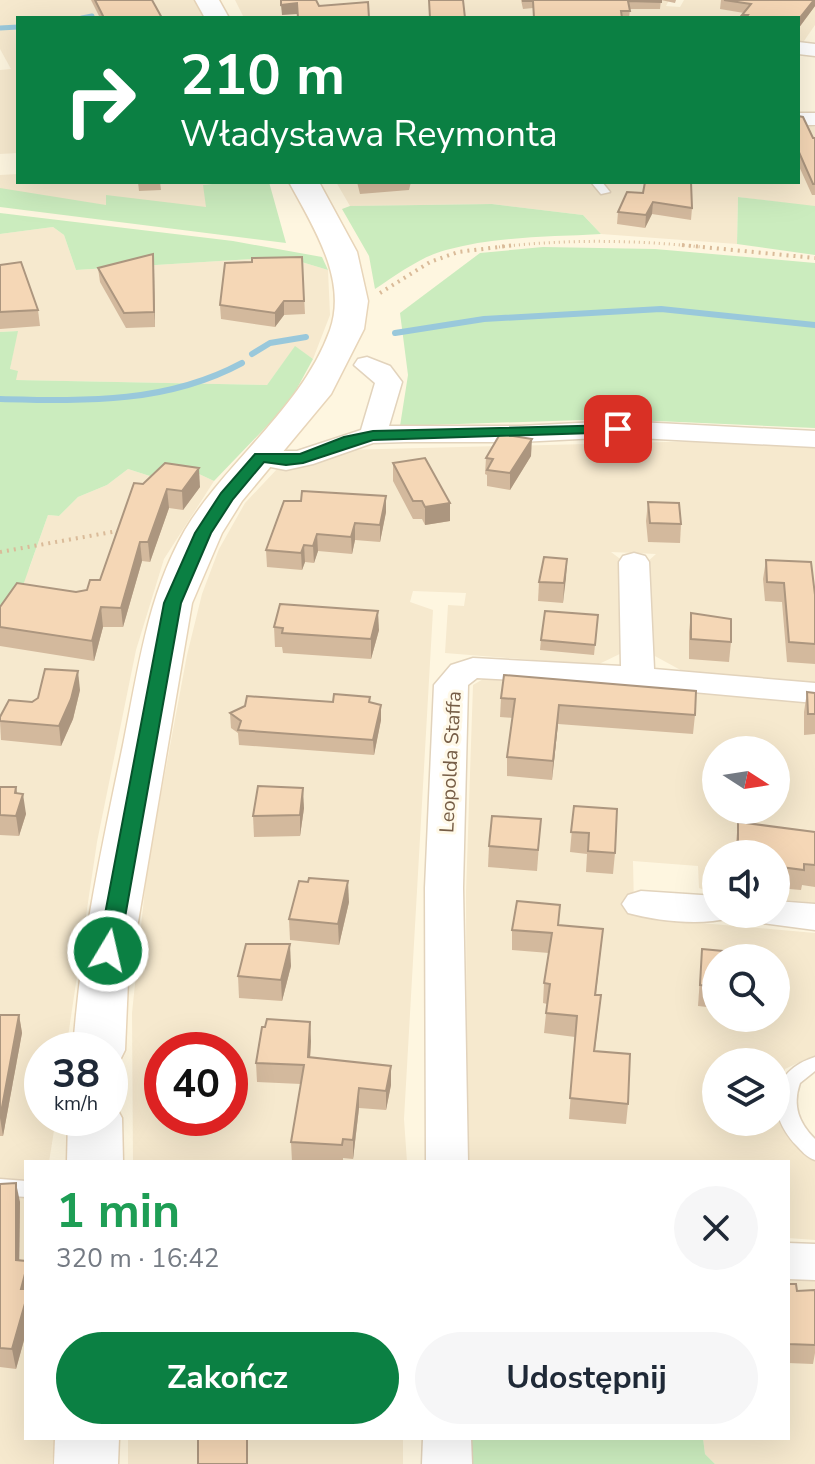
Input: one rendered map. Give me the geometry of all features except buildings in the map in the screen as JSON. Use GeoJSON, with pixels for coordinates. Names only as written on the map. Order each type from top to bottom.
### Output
{"type":"FeatureCollection","features":[{"type":"Feature","properties":{"kind":"street"},"geometry":{"type":"LineString","coordinates":[[100,1032],[103,981],[123,859],[172,603],[203,533],[226,496],[319,387],[347,329],[352,301],[341,252],[305,184]]}},
{"type":"Feature","properties":{"kind":"street"},"geometry":{"type":"LineString","coordinates":[[367,365],[381,372],[389,382],[373,435]]}},
{"type":"Feature","properties":{"kind":"street"},"geometry":{"type":"LineString","coordinates":[[260,457],[286,461],[303,458],[373,435],[618,429],[815,439]]}},
{"type":"Feature","properties":{"kind":"street"},"geometry":{"type":"LineString","coordinates":[[634,562],[638,677]]}},
{"type":"Feature","properties":{"kind":"street","name":"Leopolda Staffa"},"geometry":{"type":"LineString","coordinates":[[447,1160],[444,888],[451,685],[463,670],[473,668],[638,677],[815,693]]}},
{"type":"Feature","properties":{"kind":"street"},"geometry":{"type":"LineString","coordinates":[[641,904],[702,908]]}},
{"type":"Feature","properties":{"kind":"street"},"geometry":{"type":"LineString","coordinates":[[790,915],[815,917]]}},
{"type":"Feature","properties":{"kind":"street"},"geometry":{"type":"LineString","coordinates":[[95,1136],[95,1160]]}},
{"type":"Feature","properties":{"kind":"street"},"geometry":{"type":"LineString","coordinates":[[790,1261],[815,1262]]}},
{"type":"Feature","properties":{"kind":"street"},"geometry":{"type":"LineString","coordinates":[[86,1464],[87,1440]]}},
{"type":"Feature","properties":{"kind":"street"},"geometry":{"type":"LineString","coordinates":[[447,1440],[447,1464]]}},
{"type":"Feature","properties":{"kind":"lane"},"geometry":{"type":"LineString","coordinates":[[598,184],[605,192]]}},
{"type":"Feature","properties":{"kind":"lane"},"geometry":{"type":"LineString","coordinates":[[815,1064],[798,1070],[789,1080],[786,1098],[791,1123],[815,1152]]}},
{"type":"Feature","properties":{"kind":"lane"},"geometry":{"type":"LineString","coordinates":[[0,1187],[24,1189]]}},
{"type":"Feature","properties":{"kind":"path"},"geometry":{"type":"LineString","coordinates":[[352,301],[382,293],[430,262],[458,252],[530,243],[652,242],[815,258]]}},
{"type":"Feature","properties":{"kind":"path"},"geometry":{"type":"LineString","coordinates":[[0,552],[126,530]]}},
{"type":"Feature","properties":{"kind":"shaded area"},"geometry":{"type":"Polygon","coordinates":[[[0,0],[195,0],[204,16],[16,16],[16,153],[0,154],[0,70],[11,69],[0,49],[0,0]]]}},
{"type":"Feature","properties":{"kind":"shaded area"},"geometry":{"type":"Polygon","coordinates":[[[235,0],[669,0],[666,6],[680,7],[684,0],[815,0],[815,25],[800,42],[800,16],[243,16],[235,0]]]}},
{"type":"Feature","properties":{"kind":"shaded area"},"geometry":{"type":"Polygon","coordinates":[[[800,124],[815,127],[815,207],[738,197],[737,244],[601,234],[583,215],[492,204],[350,206],[337,184],[800,184],[800,124]]]}},
{"type":"Feature","properties":{"kind":"shaded area"},"geometry":{"type":"Polygon","coordinates":[[[16,174],[16,184],[212,184],[203,185],[211,209],[112,209],[0,192],[0,175],[16,174]]]}},
{"type":"Feature","properties":{"kind":"shaded area"},"geometry":{"type":"Polygon","coordinates":[[[53,227],[64,235],[76,270],[285,257],[328,270],[330,315],[313,359],[295,347],[267,385],[15,380],[10,369],[17,331],[0,332],[0,234],[53,227]]]}},
{"type":"Feature","properties":{"kind":"shaded area"},"geometry":{"type":"Polygon","coordinates":[[[705,441],[815,446],[815,685],[686,673],[653,655],[646,563],[656,554],[611,552],[623,561],[628,650],[597,665],[445,653],[448,605],[464,606],[466,593],[413,591],[410,602],[433,610],[404,1119],[407,1160],[133,1160],[132,1013],[147,869],[187,655],[202,594],[219,549],[245,503],[278,468],[342,450],[705,441]]]}},
{"type":"Feature","properties":{"kind":"shaded area"},"geometry":{"type":"Polygon","coordinates":[[[128,469],[153,477],[199,474],[214,481],[164,559],[136,650],[97,842],[69,1032],[24,1032],[24,1136],[53,1136],[49,1160],[24,1160],[24,1440],[55,1440],[52,1464],[0,1464],[0,607],[29,569],[48,515],[59,516],[78,497],[107,485],[128,469]]]}},
{"type":"Feature","properties":{"kind":"shaded area"},"geometry":{"type":"Polygon","coordinates":[[[485,678],[815,702],[815,903],[790,900],[790,840],[702,840],[702,889],[699,888],[698,866],[633,861],[634,908],[678,921],[702,923],[702,928],[758,928],[815,933],[815,1058],[790,1067],[790,1048],[702,1048],[702,1136],[790,1136],[815,1160],[815,1240],[790,1238],[790,1160],[467,1160],[466,892],[473,685],[485,678]]]}},
{"type":"Feature","properties":{"kind":"shaded area"},"geometry":{"type":"Polygon","coordinates":[[[790,1271],[815,1272],[815,1464],[715,1464],[705,1454],[703,1440],[790,1440],[790,1271]]]}},
{"type":"Feature","properties":{"kind":"shaded area"},"geometry":{"type":"Polygon","coordinates":[[[128,1440],[403,1440],[403,1464],[128,1464],[128,1440]]]}},
{"type":"Feature","properties":{"kind":"green space"},"geometry":{"type":"Polygon","coordinates":[[[270,184],[286,243],[0,207],[0,188],[106,205],[106,195],[206,207],[203,185],[270,184]]]}},
{"type":"Feature","properties":{"kind":"green space"},"geometry":{"type":"Polygon","coordinates":[[[738,197],[815,206],[815,255],[737,244],[738,197]]]}},
{"type":"Feature","properties":{"kind":"green space"},"geometry":{"type":"Polygon","coordinates":[[[492,204],[583,215],[601,234],[465,245],[418,261],[375,289],[369,256],[342,209],[350,206],[492,204]]]}},
{"type":"Feature","properties":{"kind":"green space"},"geometry":{"type":"Polygon","coordinates":[[[0,213],[233,241],[322,257],[328,270],[285,257],[76,270],[64,235],[53,227],[0,234],[0,213]]]}},
{"type":"Feature","properties":{"kind":"green space"},"geometry":{"type":"Polygon","coordinates":[[[543,247],[655,249],[815,263],[815,428],[612,419],[400,426],[408,375],[400,313],[480,253],[543,247]]]}},
{"type":"Feature","properties":{"kind":"green space"},"geometry":{"type":"Polygon","coordinates":[[[18,331],[10,369],[18,371],[16,380],[267,385],[295,346],[313,359],[289,403],[214,481],[199,474],[153,477],[128,469],[107,485],[78,497],[59,516],[48,515],[15,608],[0,607],[0,332],[18,331]]]}},
{"type":"Feature","properties":{"kind":"green space"},"geometry":{"type":"Polygon","coordinates":[[[459,1440],[703,1440],[705,1454],[715,1464],[458,1464],[459,1440]]]}},
{"type":"Feature","properties":{"kind":"waterway"},"geometry":{"type":"LineString","coordinates":[[0,28],[16,27]]}},
{"type":"Feature","properties":{"kind":"waterway"},"geometry":{"type":"LineString","coordinates":[[395,333],[484,319],[661,309],[815,325]]}},
{"type":"Feature","properties":{"kind":"waterway"},"geometry":{"type":"LineString","coordinates":[[252,354],[270,343],[306,337]]}},
{"type":"Feature","properties":{"kind":"waterway"},"geometry":{"type":"LineString","coordinates":[[0,399],[93,399],[154,393],[184,386],[242,363]]}},
{"type":"Feature","properties":{"kind":"route"},"geometry":{"type":"LineString","coordinates":[[108,951],[172,603],[203,533],[226,496],[260,457],[286,461],[303,458],[373,435],[520,434],[618,429]]}}]}
